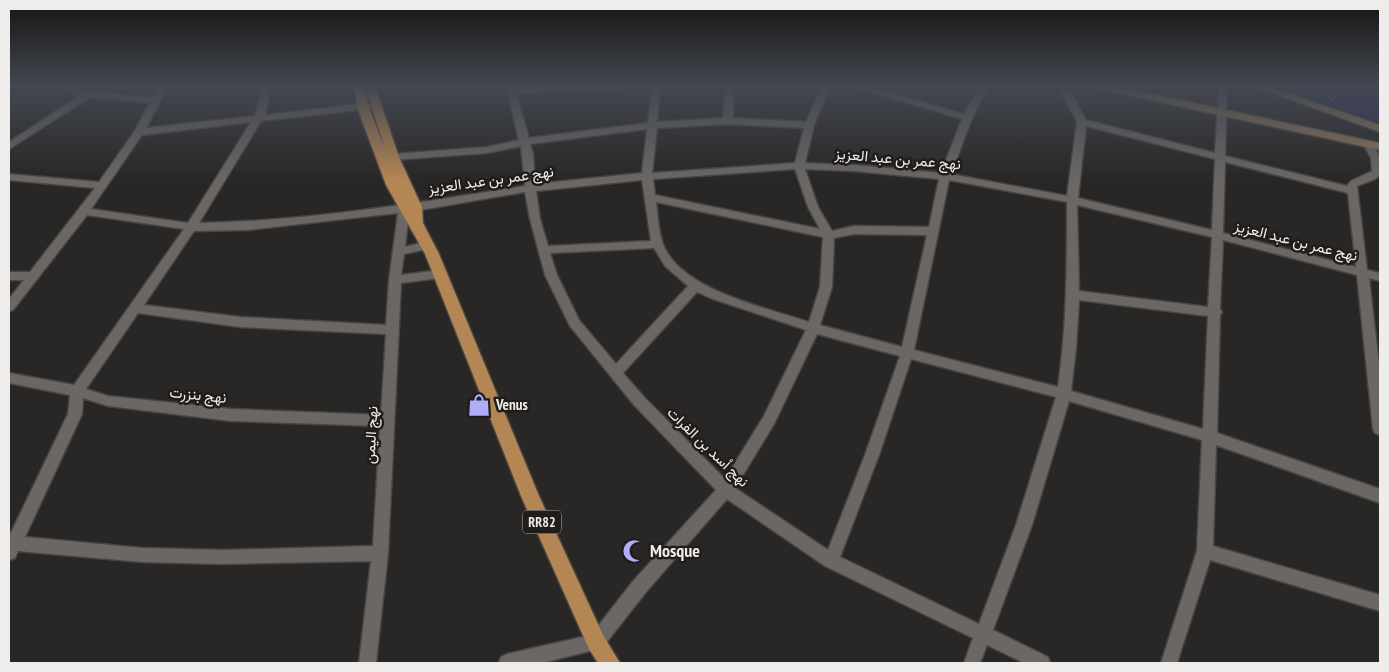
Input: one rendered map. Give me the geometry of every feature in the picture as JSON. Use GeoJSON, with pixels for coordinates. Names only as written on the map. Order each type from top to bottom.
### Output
{"type":"FeatureCollection","features":[{"type":"Feature","properties":{"kind":"main road","name":"RR82"},"geometry":{"type":"LineString","coordinates":[[372,117],[392,185],[410,208]]}},
{"type":"Feature","properties":{"kind":"main road","name":"RR82"},"geometry":{"type":"LineString","coordinates":[[374,117],[393,157],[416,223],[428,245],[530,496],[596,642],[610,663]]}},
{"type":"Feature","properties":{"kind":"street"},"geometry":{"type":"LineString","coordinates":[[9,146],[53,117]]}},
{"type":"Feature","properties":{"kind":"street"},"geometry":{"type":"LineString","coordinates":[[9,307],[84,212],[139,132],[147,117]]}},
{"type":"Feature","properties":{"kind":"street"},"geometry":{"type":"LineString","coordinates":[[139,132],[278,117]]}},
{"type":"Feature","properties":{"kind":"street","name":"نهج أسد بن الفرات"},"geometry":{"type":"LineString","coordinates":[[518,117],[528,154],[530,188],[543,250],[562,302],[574,323],[677,443],[726,490],[831,561],[1042,663]]}},
{"type":"Feature","properties":{"kind":"street"},"geometry":{"type":"LineString","coordinates":[[654,117],[647,176],[657,244],[669,263],[695,286],[717,296],[813,328],[1064,394],[1211,437],[1380,496]]}},
{"type":"Feature","properties":{"kind":"street"},"geometry":{"type":"LineString","coordinates":[[517,662],[596,642],[640,586],[726,490],[769,420],[813,328],[826,287],[829,236],[813,207],[799,166],[812,117]]}},
{"type":"Feature","properties":{"kind":"street"},"geometry":{"type":"LineString","coordinates":[[972,663],[1024,525],[1064,394],[1070,348],[1073,295],[1072,200],[1082,122],[1080,117]]}},
{"type":"Feature","properties":{"kind":"street"},"geometry":{"type":"LineString","coordinates":[[1170,663],[1205,550],[1216,312],[1221,117]]}},
{"type":"Feature","properties":{"kind":"street"},"geometry":{"type":"LineString","coordinates":[[1245,117],[1376,146]]}},
{"type":"Feature","properties":{"kind":"street"},"geometry":{"type":"LineString","coordinates":[[1327,117],[1332,126],[1329,132]]}},
{"type":"Feature","properties":{"kind":"street"},"geometry":{"type":"LineString","coordinates":[[1328,117],[1376,146]]}},
{"type":"Feature","properties":{"kind":"street"},"geometry":{"type":"LineString","coordinates":[[1343,117],[1380,131]]}},
{"type":"Feature","properties":{"kind":"street"},"geometry":{"type":"LineString","coordinates":[[831,561],[872,455],[907,353],[945,176],[967,118]]}},
{"type":"Feature","properties":{"kind":"street"},"geometry":{"type":"LineString","coordinates":[[257,120],[191,226],[77,391],[75,414],[12,548],[223,557],[380,553]]}},
{"type":"Feature","properties":{"kind":"street"},"geometry":{"type":"LineString","coordinates":[[393,157],[487,150],[542,138],[653,126],[728,121],[809,125]]}},
{"type":"Feature","properties":{"kind":"street"},"geometry":{"type":"LineString","coordinates":[[1082,122],[1219,159],[1352,191]]}},
{"type":"Feature","properties":{"kind":"street"},"geometry":{"type":"LineString","coordinates":[[1311,132],[1380,131]]}},
{"type":"Feature","properties":{"kind":"street"},"geometry":{"type":"LineString","coordinates":[[1376,146],[1377,172],[1373,177],[1352,185],[1352,191],[1360,272],[1377,360],[1380,429]]}},
{"type":"Feature","properties":{"kind":"street","name":"نهج عمر بن عبد العزيز"},"geometry":{"type":"LineString","coordinates":[[84,212],[191,226],[248,226],[298,222],[410,208],[530,188],[647,176],[799,166],[945,176],[1072,200],[1152,218],[1380,277]]}},
{"type":"Feature","properties":{"kind":"street"},"geometry":{"type":"LineString","coordinates":[[9,177],[102,185]]}},
{"type":"Feature","properties":{"kind":"street"},"geometry":{"type":"LineString","coordinates":[[650,197],[829,236],[854,230],[933,231]]}},
{"type":"Feature","properties":{"kind":"street","name":"نهج اليمن"},"geometry":{"type":"LineString","coordinates":[[368,663],[380,553],[395,280],[398,252],[410,208]]}},
{"type":"Feature","properties":{"kind":"street"},"geometry":{"type":"LineString","coordinates":[[543,250],[657,244]]}},
{"type":"Feature","properties":{"kind":"street"},"geometry":{"type":"LineString","coordinates":[[398,252],[428,245]]}},
{"type":"Feature","properties":{"kind":"street"},"geometry":{"type":"LineString","coordinates":[[395,280],[440,274]]}},
{"type":"Feature","properties":{"kind":"street"},"geometry":{"type":"LineString","coordinates":[[9,276],[33,276]]}},
{"type":"Feature","properties":{"kind":"street"},"geometry":{"type":"LineString","coordinates":[[615,373],[695,286]]}},
{"type":"Feature","properties":{"kind":"street"},"geometry":{"type":"LineString","coordinates":[[1073,295],[1216,312]]}},
{"type":"Feature","properties":{"kind":"street"},"geometry":{"type":"LineString","coordinates":[[134,308],[240,322],[392,330]]}},
{"type":"Feature","properties":{"kind":"street","name":"نهج بنزرت"},"geometry":{"type":"LineString","coordinates":[[9,378],[77,391],[108,401],[231,415],[388,420]]}},
{"type":"Feature","properties":{"kind":"street"},"geometry":{"type":"LineString","coordinates":[[1205,550],[1380,603]]}},
{"type":"Feature","properties":{"kind":"shaded area"},"geometry":{"type":"Polygon","coordinates":[[[1365,117],[1380,117],[1380,123],[1365,117]]]}},
{"type":"Feature","properties":{"kind":"place","name":"Venus"},"geometry":{"type":"Point","coordinates":[479,405]}},
{"type":"Feature","properties":{"kind":"place","name":"Mosque"},"geometry":{"type":"Point","coordinates":[634,551]}}]}
